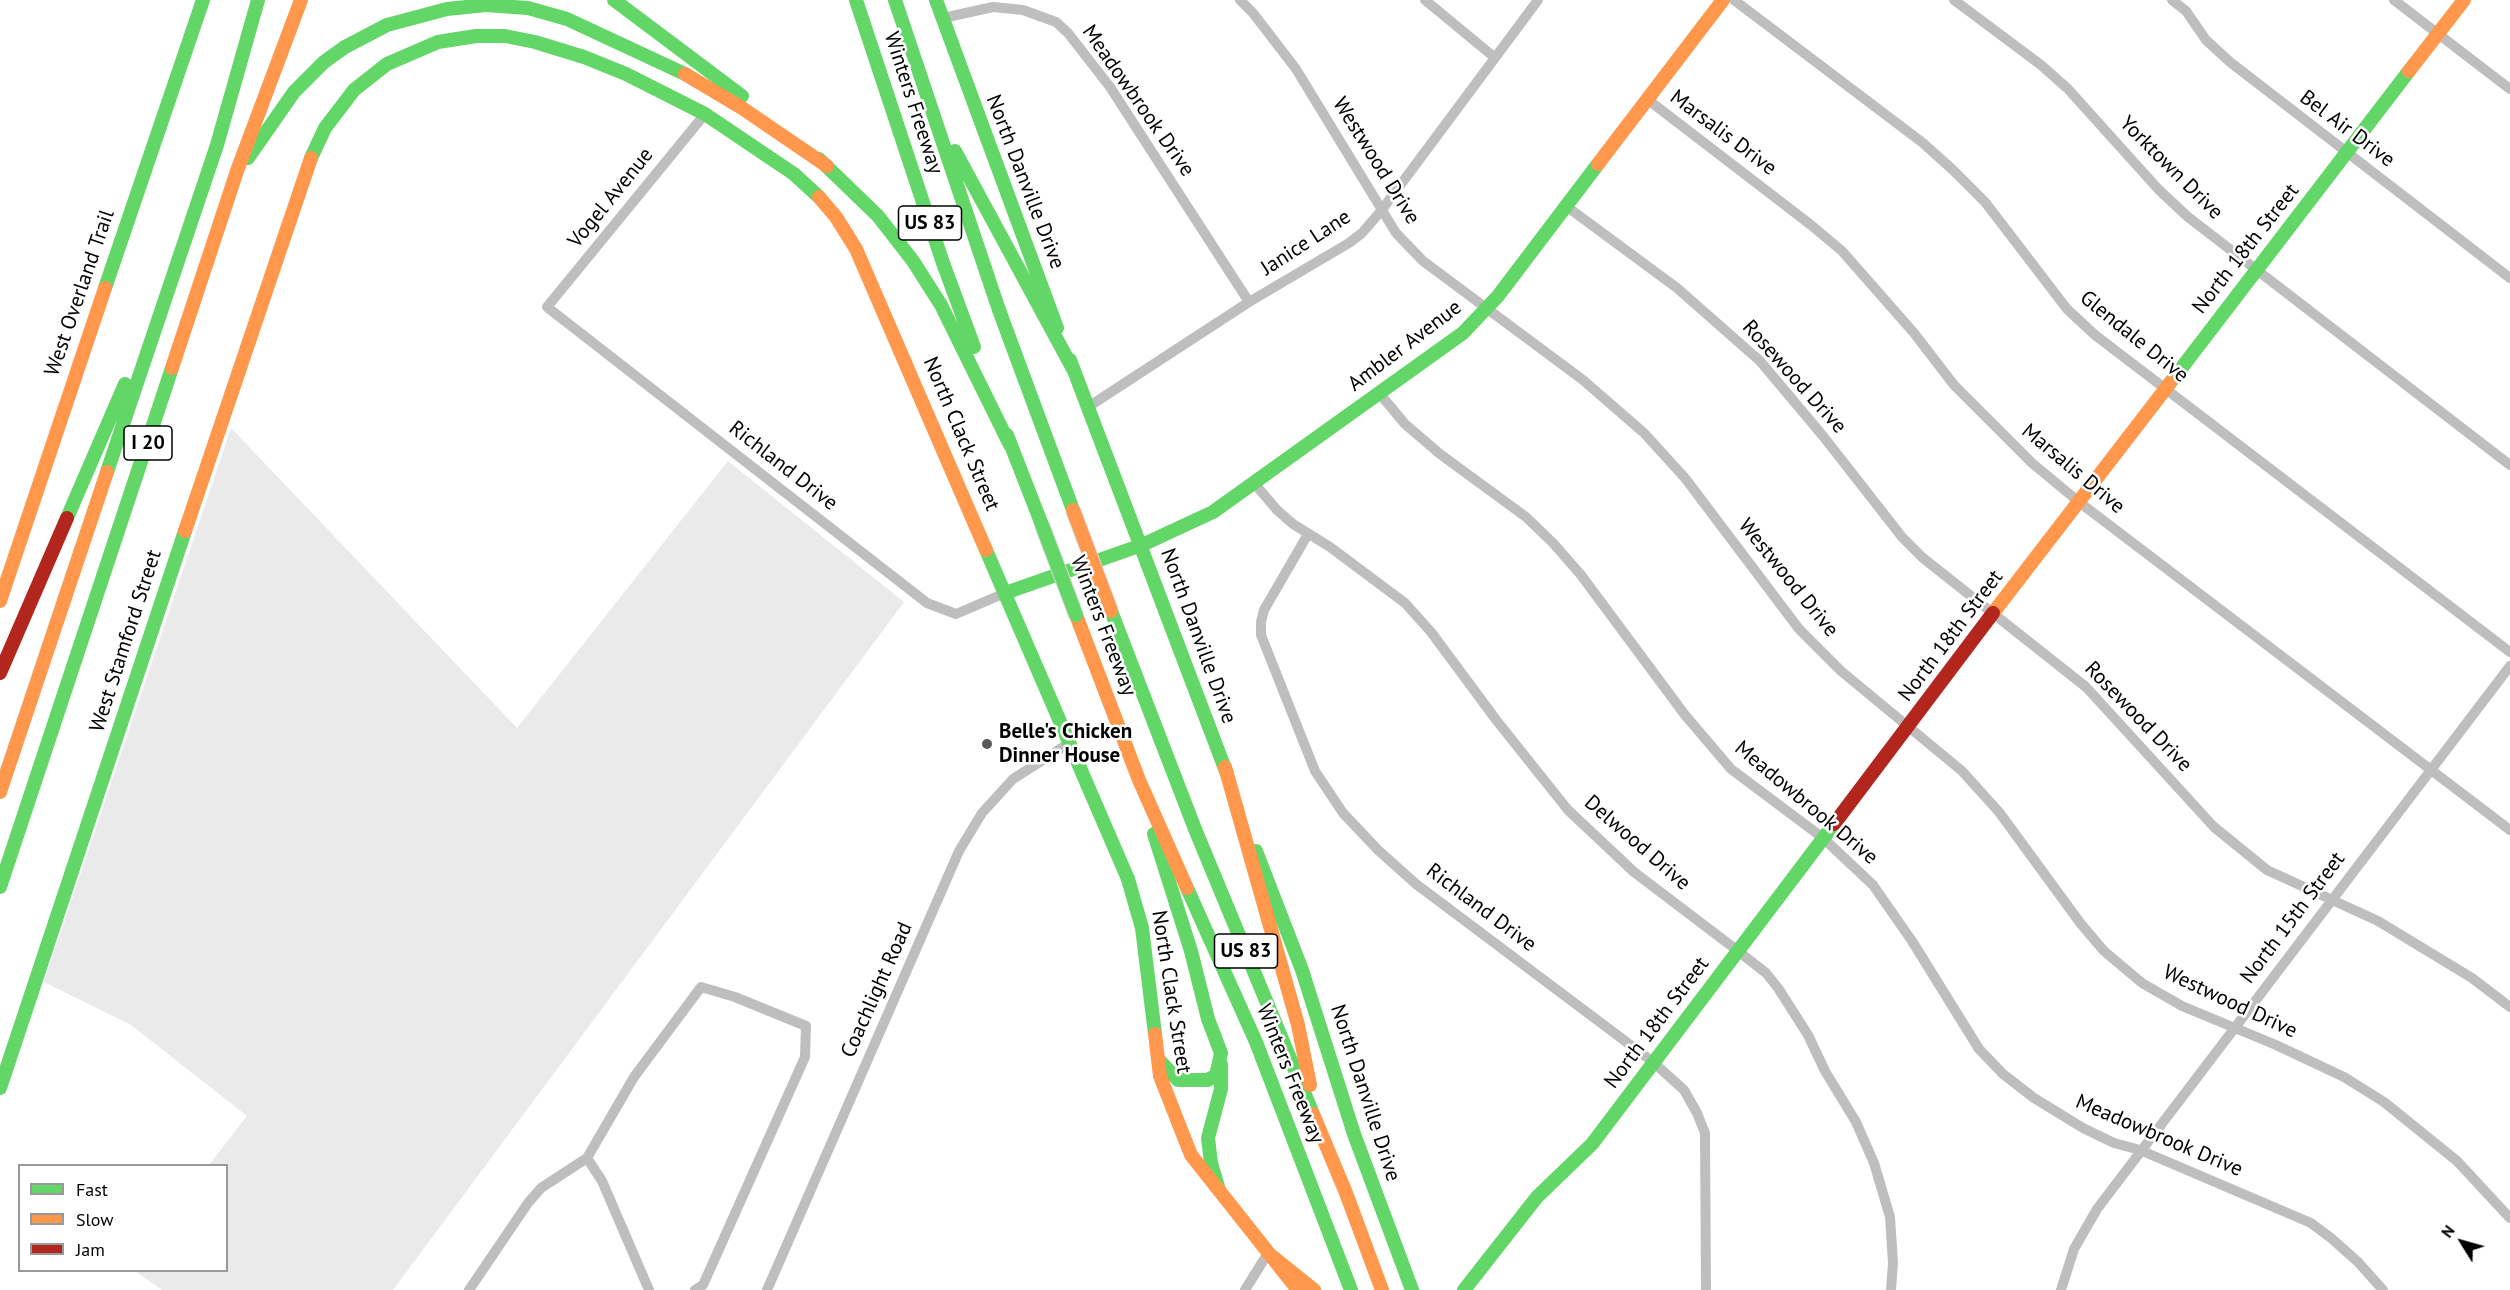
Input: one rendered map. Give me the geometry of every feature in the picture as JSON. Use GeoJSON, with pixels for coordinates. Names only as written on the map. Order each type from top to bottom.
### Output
{"type":"FeatureCollection","features":[{"type":"Feature","properties":{"kind":"main road","name":"West Overland Trail"},"geometry":{"type":"LineString","coordinates":[[0,601],[203,0]]}},
{"type":"Feature","properties":{"kind":"main road","name":"I 20"},"geometry":{"type":"LineString","coordinates":[[0,792],[217,146],[258,0]]}},
{"type":"Feature","properties":{"kind":"main road","name":"I 20"},"geometry":{"type":"LineString","coordinates":[[0,887],[237,171],[301,0]]}},
{"type":"Feature","properties":{"kind":"main road"},"geometry":{"type":"LineString","coordinates":[[614,0],[756,106],[827,166],[878,216],[913,261],[941,304],[1010,445]]}},
{"type":"Feature","properties":{"kind":"main road","name":"Winters Freeway"},"geometry":{"type":"LineString","coordinates":[[856,0],[943,263],[1010,445],[1139,780],[1256,1042],[1351,1290]]}},
{"type":"Feature","properties":{"kind":"main road","name":"Winters Freeway"},"geometry":{"type":"LineString","coordinates":[[895,0],[999,310],[1111,611],[1194,829],[1318,1125],[1382,1290]]}},
{"type":"Feature","properties":{"kind":"main road","name":"North Danville Drive"},"geometry":{"type":"LineString","coordinates":[[936,0],[973,105],[1302,970],[1354,1134],[1412,1290]]}},
{"type":"Feature","properties":{"kind":"main road","name":"Ambler Avenue"},"geometry":{"type":"LineString","coordinates":[[1005,593],[1142,545],[1213,512],[1463,333],[1487,309],[1723,0]]}},
{"type":"Feature","properties":{"kind":"main road","name":"North 18th Street"},"geometry":{"type":"LineString","coordinates":[[1464,1290],[1537,1197],[1592,1144],[1993,613],[2463,0]]}},
{"type":"Feature","properties":{"kind":"main road"},"geometry":{"type":"LineString","coordinates":[[237,171],[294,92],[324,62],[345,47],[387,25],[408,18],[447,9],[486,4],[528,8],[567,19],[609,37],[676,69],[742,108],[827,166]]}},
{"type":"Feature","properties":{"kind":"main road","name":"North Clack Street"},"geometry":{"type":"LineString","coordinates":[[292,208],[305,170],[325,128],[354,90],[387,64],[438,42],[476,36],[505,36],[535,42],[584,57],[626,74],[705,114],[794,174],[836,217],[856,249],[1071,742],[1128,879],[1139,918],[1160,1076],[1191,1155],[1298,1290]]}},
{"type":"Feature","properties":{"kind":"main road"},"geometry":{"type":"LineString","coordinates":[[923,82],[978,194],[1073,369]]}},
{"type":"Feature","properties":{"kind":"main road","name":"West Stamford Street"},"geometry":{"type":"LineString","coordinates":[[0,1088],[292,208]]}},
{"type":"Feature","properties":{"kind":"main road"},"geometry":{"type":"LineString","coordinates":[[0,673],[125,383],[145,358]]}},
{"type":"Feature","properties":{"kind":"main road"},"geometry":{"type":"LineString","coordinates":[[1225,767],[1298,1025],[1318,1125]]}},
{"type":"Feature","properties":{"kind":"main road"},"geometry":{"type":"LineString","coordinates":[[1139,780],[1160,858],[1191,951],[1208,1019],[1221,1053],[1221,1089],[1208,1138],[1211,1163],[1219,1190]]}},
{"type":"Feature","properties":{"kind":"main road"},"geometry":{"type":"LineString","coordinates":[[1159,1060],[1179,1080],[1208,1080],[1216,1076],[1221,1053]]}},
{"type":"Feature","properties":{"kind":"main road"},"geometry":{"type":"LineString","coordinates":[[1268,1253],[1314,1290]]}},
{"type":"Feature","properties":{"kind":"street","name":"Westwood Drive"},"geometry":{"type":"LineString","coordinates":[[1240,0],[1253,13],[1296,69],[1396,233],[1423,261],[1583,380],[1644,433],[1685,478],[1799,629],[1841,671],[1962,771],[1999,812],[2080,924],[2104,951],[2142,982],[2182,1006],[2344,1077],[2384,1102],[2457,1161],[2510,1218]]}},
{"type":"Feature","properties":{"kind":"street"},"geometry":{"type":"LineString","coordinates":[[1425,0],[1494,57]]}},
{"type":"Feature","properties":{"kind":"street","name":"Janice Lane"},"geometry":{"type":"LineString","coordinates":[[1088,407],[1249,302],[1362,233],[1381,211],[1538,0]]}},
{"type":"Feature","properties":{"kind":"street","name":"Glendale Drive"},"geometry":{"type":"LineString","coordinates":[[1734,0],[1915,136],[1946,164],[1985,202],[2067,309],[2095,335],[2510,652]]}},
{"type":"Feature","properties":{"kind":"street","name":"Yorktown Drive"},"geometry":{"type":"LineString","coordinates":[[1954,0],[2041,65],[2068,89],[2159,190],[2188,217],[2510,465]]}},
{"type":"Feature","properties":{"kind":"street","name":"Bel Air Drive"},"geometry":{"type":"LineString","coordinates":[[2172,0],[2186,11],[2206,40],[2230,62],[2510,278]]}},
{"type":"Feature","properties":{"kind":"street"},"geometry":{"type":"LineString","coordinates":[[2394,0],[2510,89]]}},
{"type":"Feature","properties":{"kind":"street","name":"Meadowbrook Drive"},"geometry":{"type":"LineString","coordinates":[[943,18],[993,7],[1023,10],[1056,22],[1068,33],[1110,87],[1249,302]]}},
{"type":"Feature","properties":{"kind":"street","name":"Marsalis Drive"},"geometry":{"type":"LineString","coordinates":[[1647,99],[1842,251],[1914,333],[1954,386],[2007,439],[2079,502],[2510,830]]}},
{"type":"Feature","properties":{"kind":"street","name":"Vogel Avenue"},"geometry":{"type":"LineString","coordinates":[[547,308],[705,114]]}},
{"type":"Feature","properties":{"kind":"street","name":"Rosewood Drive"},"geometry":{"type":"LineString","coordinates":[[1566,206],[1677,288],[1760,361],[1823,436],[1902,537],[1923,558],[2086,687],[2222,833],[2267,870],[2378,921],[2472,978],[2510,1007]]}},
{"type":"Feature","properties":{"kind":"street","name":"Richland Drive"},"geometry":{"type":"LineString","coordinates":[[547,308],[927,603],[956,614],[1005,593]]}},
{"type":"Feature","properties":{"kind":"street","name":"Meadowbrook Drive"},"geometry":{"type":"LineString","coordinates":[[1379,393],[1405,424],[1440,454],[1526,517],[1553,543],[1581,575],[1685,715],[1731,769],[1823,838],[1873,885],[1912,941],[1979,1049],[2003,1074],[2059,1115],[2114,1143],[2140,1150],[2311,1223],[2358,1262],[2383,1290]]}},
{"type":"Feature","properties":{"kind":"street","name":"Delwood Drive"},"geometry":{"type":"LineString","coordinates":[[1254,483],[1277,510],[1405,603],[1431,632],[1497,721],[1568,810],[1634,872],[1766,973],[1778,988],[1856,1122],[1874,1163],[1890,1216],[1892,1290]]}},
{"type":"Feature","properties":{"kind":"street","name":"Richland Drive"},"geometry":{"type":"LineString","coordinates":[[1308,534],[1264,610],[1261,622],[1261,635],[1306,750],[1331,796],[1359,830],[1416,884],[1653,1062],[1684,1090],[1705,1133],[1706,1290]]}},
{"type":"Feature","properties":{"kind":"street","name":"North 15th Street"},"geometry":{"type":"LineString","coordinates":[[2061,1290],[2074,1249],[2086,1225],[2140,1150],[2510,666]]}},
{"type":"Feature","properties":{"kind":"street","name":"Coachlight Road"},"geometry":{"type":"LineString","coordinates":[[767,1290],[959,851],[982,813],[1013,779],[1071,742]]}},
{"type":"Feature","properties":{"kind":"street"},"geometry":{"type":"LineString","coordinates":[[469,1290],[528,1203],[541,1188],[587,1158],[634,1077],[701,987],[735,997],[806,1026],[805,1057],[702,1286],[695,1290]]}},
{"type":"Feature","properties":{"kind":"street"},"geometry":{"type":"LineString","coordinates":[[587,1158],[602,1181],[649,1290]]}},
{"type":"Feature","properties":{"kind":"street"},"geometry":{"type":"LineString","coordinates":[[1245,1290],[1268,1253]]}},
{"type":"Feature","properties":{"kind":"street"},"geometry":{"type":"LineString","coordinates":[[1892,1290],[1897,1290]]}},
{"type":"Feature","properties":{"kind":"shaded area"},"geometry":{"type":"Polygon","coordinates":[[[231,428],[517,728],[728,461],[904,602],[393,1290],[162,1290],[136,1272],[228,1272],[228,1164],[210,1164],[247,1116],[131,1025],[44,982],[231,428]]]}},
{"type":"Feature","properties":{"kind":"traffic: fast"},"geometry":{"type":"LineString","coordinates":[[105,288],[203,0]]}},
{"type":"Feature","properties":{"kind":"traffic: fast"},"geometry":{"type":"LineString","coordinates":[[107,472],[217,145],[258,0]]}},
{"type":"Feature","properties":{"kind":"traffic: fast"},"geometry":{"type":"LineString","coordinates":[[614,0],[742,96]]}},
{"type":"Feature","properties":{"kind":"traffic: fast"},"geometry":{"type":"LineString","coordinates":[[856,0],[943,263],[974,347]]}},
{"type":"Feature","properties":{"kind":"traffic: fast"},"geometry":{"type":"LineString","coordinates":[[895,0],[999,310],[1073,510]]}},
{"type":"Feature","properties":{"kind":"traffic: fast"},"geometry":{"type":"LineString","coordinates":[[936,0],[1057,328]]}},
{"type":"Feature","properties":{"kind":"traffic: fast"},"geometry":{"type":"LineString","coordinates":[[248,158],[294,92],[324,62],[345,47],[387,25],[447,9],[486,5],[528,8],[567,19],[685,74]]}},
{"type":"Feature","properties":{"kind":"traffic: fast"},"geometry":{"type":"LineString","coordinates":[[311,158],[325,128],[354,90],[387,64],[438,42],[476,36],[505,36],[535,42],[584,57],[626,74],[705,114],[794,174],[819,197]]}},
{"type":"Feature","properties":{"kind":"traffic: fast"},"geometry":{"type":"LineString","coordinates":[[2170,383],[2409,71]]}},
{"type":"Feature","properties":{"kind":"traffic: fast"},"geometry":{"type":"LineString","coordinates":[[955,151],[1073,369]]}},
{"type":"Feature","properties":{"kind":"traffic: fast"},"geometry":{"type":"LineString","coordinates":[[819,159],[878,216],[913,261],[941,305],[1010,445]]}},
{"type":"Feature","properties":{"kind":"traffic: fast"},"geometry":{"type":"LineString","coordinates":[[1005,593],[1142,545],[1213,512],[1463,333],[1498,296],[1598,164]]}},
{"type":"Feature","properties":{"kind":"traffic: fast"},"geometry":{"type":"LineString","coordinates":[[1070,360],[1227,774]]}},
{"type":"Feature","properties":{"kind":"traffic: fast"},"geometry":{"type":"LineString","coordinates":[[0,887],[172,368]]}},
{"type":"Feature","properties":{"kind":"traffic: fast"},"geometry":{"type":"LineString","coordinates":[[67,518],[125,384]]}},
{"type":"Feature","properties":{"kind":"traffic: fast"},"geometry":{"type":"LineString","coordinates":[[1007,435],[1042,525]]}},
{"type":"Feature","properties":{"kind":"traffic: fast"},"geometry":{"type":"LineString","coordinates":[[1042,525],[1076,615]]}},
{"type":"Feature","properties":{"kind":"traffic: fast"},"geometry":{"type":"LineString","coordinates":[[0,1088],[185,531]]}},
{"type":"Feature","properties":{"kind":"traffic: fast"},"geometry":{"type":"LineString","coordinates":[[986,550],[1128,879],[1142,928],[1155,1034]]}},
{"type":"Feature","properties":{"kind":"traffic: fast"},"geometry":{"type":"LineString","coordinates":[[1111,611],[1195,829],[1313,1114]]}},
{"type":"Feature","properties":{"kind":"traffic: fast"},"geometry":{"type":"LineString","coordinates":[[1464,1290],[1537,1197],[1592,1144],[1834,824]]}},
{"type":"Feature","properties":{"kind":"traffic: fast"},"geometry":{"type":"LineString","coordinates":[[1154,834],[1191,951],[1208,1019],[1221,1053],[1216,1076],[1207,1080],[1178,1080],[1159,1060]]}},
{"type":"Feature","properties":{"kind":"traffic: fast"},"geometry":{"type":"LineString","coordinates":[[1256,851],[1302,970],[1354,1134],[1412,1290]]}},
{"type":"Feature","properties":{"kind":"traffic: fast"},"geometry":{"type":"LineString","coordinates":[[1187,888],[1256,1042],[1351,1290]]}},
{"type":"Feature","properties":{"kind":"traffic: fast"},"geometry":{"type":"LineString","coordinates":[[1219,1190],[1211,1163],[1208,1138],[1221,1089],[1221,1064]]}},
{"type":"Feature","properties":{"kind":"traffic: slow"},"geometry":{"type":"LineString","coordinates":[[172,368],[237,171],[301,0]]}},
{"type":"Feature","properties":{"kind":"traffic: slow"},"geometry":{"type":"LineString","coordinates":[[1598,164],[1723,0]]}},
{"type":"Feature","properties":{"kind":"traffic: slow"},"geometry":{"type":"LineString","coordinates":[[2409,71],[2464,0]]}},
{"type":"Feature","properties":{"kind":"traffic: slow"},"geometry":{"type":"LineString","coordinates":[[685,74],[742,108],[827,166]]}},
{"type":"Feature","properties":{"kind":"traffic: slow"},"geometry":{"type":"LineString","coordinates":[[185,531],[311,158]]}},
{"type":"Feature","properties":{"kind":"traffic: slow"},"geometry":{"type":"LineString","coordinates":[[819,197],[836,217],[856,249],[986,550]]}},
{"type":"Feature","properties":{"kind":"traffic: slow"},"geometry":{"type":"LineString","coordinates":[[0,601],[105,288]]}},
{"type":"Feature","properties":{"kind":"traffic: slow"},"geometry":{"type":"LineString","coordinates":[[1993,613],[2170,383]]}},
{"type":"Feature","properties":{"kind":"traffic: slow"},"geometry":{"type":"LineString","coordinates":[[0,792],[107,472]]}},
{"type":"Feature","properties":{"kind":"traffic: slow"},"geometry":{"type":"LineString","coordinates":[[1073,510],[1111,611]]}},
{"type":"Feature","properties":{"kind":"traffic: slow"},"geometry":{"type":"LineString","coordinates":[[1076,615],[1139,780],[1187,888]]}},
{"type":"Feature","properties":{"kind":"traffic: slow"},"geometry":{"type":"LineString","coordinates":[[1225,767],[1298,1025],[1310,1085]]}},
{"type":"Feature","properties":{"kind":"traffic: slow"},"geometry":{"type":"LineString","coordinates":[[1155,1034],[1160,1076],[1191,1155],[1298,1290]]}},
{"type":"Feature","properties":{"kind":"traffic: slow"},"geometry":{"type":"LineString","coordinates":[[1313,1114],[1346,1193],[1382,1290]]}},
{"type":"Feature","properties":{"kind":"traffic: slow"},"geometry":{"type":"LineString","coordinates":[[1268,1253],[1314,1290]]}},
{"type":"Feature","properties":{"kind":"traffic: jam"},"geometry":{"type":"LineString","coordinates":[[0,673],[67,518]]}},
{"type":"Feature","properties":{"kind":"traffic: jam"},"geometry":{"type":"LineString","coordinates":[[1834,824],[1993,613]]}},
{"type":"Feature","properties":{"kind":"place","name":"Belle's Chicken Dinner House"},"geometry":{"type":"Point","coordinates":[987,744]}}]}
